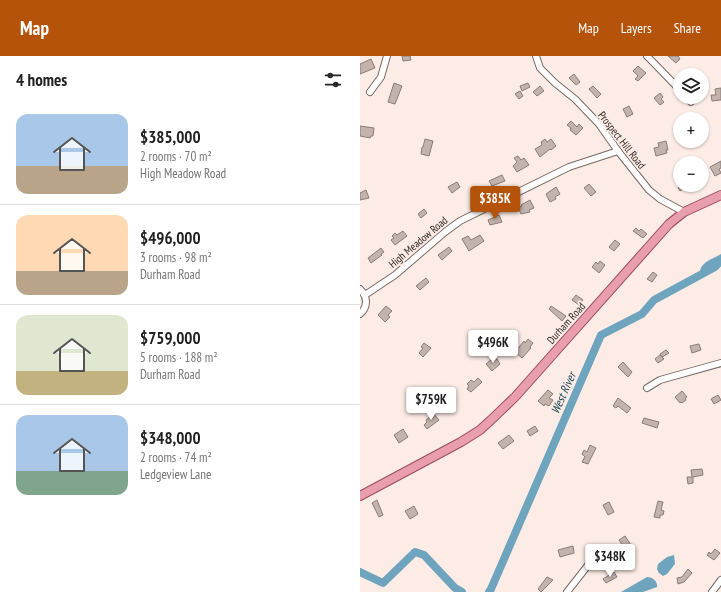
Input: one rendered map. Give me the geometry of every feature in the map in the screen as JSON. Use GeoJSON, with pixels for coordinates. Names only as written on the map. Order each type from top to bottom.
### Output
{"type":"FeatureCollection","features":[{"type":"Feature","properties":{"kind":"main road","name":"Durham Road"},"geometry":{"type":"LineString","coordinates":[[360,496],[461,442],[480,430],[515,397],[669,224],[684,212],[721,195]]}},
{"type":"Feature","properties":{"kind":"street"},"geometry":{"type":"LineString","coordinates":[[370,92],[381,77],[387,56]]}},
{"type":"Feature","properties":{"kind":"street","name":"Prospect Hill Road"},"geometry":{"type":"LineString","coordinates":[[536,56],[540,68],[555,83],[575,99],[599,124],[649,190],[660,199],[684,212]]}},
{"type":"Feature","properties":{"kind":"street"},"geometry":{"type":"LineString","coordinates":[[647,56],[673,83]]}},
{"type":"Feature","properties":{"kind":"street","name":"High Meadow Road"},"geometry":{"type":"LineString","coordinates":[[365,295],[399,272],[460,220],[569,167],[618,151]]}},
{"type":"Feature","properties":{"kind":"street"},"geometry":{"type":"LineString","coordinates":[[360,289],[365,295],[366,300],[366,307],[360,314]]}},
{"type":"Feature","properties":{"kind":"street"},"geometry":{"type":"LineString","coordinates":[[647,388],[660,380],[721,363]]}},
{"type":"Feature","properties":{"kind":"street"},"geometry":{"type":"LineString","coordinates":[[567,592],[588,564],[603,556]]}},
{"type":"Feature","properties":{"kind":"street"},"geometry":{"type":"LineString","coordinates":[[712,592],[721,580]]}},
{"type":"Feature","properties":{"kind":"water"},"geometry":{"type":"Polygon","coordinates":[[[721,254],[721,264],[708,274],[702,275],[700,273],[702,266],[705,263],[721,254]]]}},
{"type":"Feature","properties":{"kind":"water"},"geometry":{"type":"Polygon","coordinates":[[[674,555],[675,564],[667,574],[663,576],[657,569],[658,564],[667,557],[674,555]]]}},
{"type":"Feature","properties":{"kind":"water"},"geometry":{"type":"Polygon","coordinates":[[[647,577],[651,578],[657,583],[657,587],[643,592],[621,592],[647,577]]]}},
{"type":"Feature","properties":{"kind":"building"},"geometry":{"type":"Polygon","coordinates":[[[402,56],[410,56],[411,60],[403,61],[402,56]]]}},
{"type":"Feature","properties":{"kind":"building"},"geometry":{"type":"Polygon","coordinates":[[[668,56],[678,56],[680,59],[676,63],[668,56]]]}},
{"type":"Feature","properties":{"kind":"building"},"geometry":{"type":"Polygon","coordinates":[[[371,59],[375,68],[360,74],[360,64],[371,59]]]}},
{"type":"Feature","properties":{"kind":"building"},"geometry":{"type":"Polygon","coordinates":[[[638,66],[646,73],[638,81],[635,79],[638,76],[633,71],[638,66]]]}},
{"type":"Feature","properties":{"kind":"building"},"geometry":{"type":"Polygon","coordinates":[[[574,74],[580,82],[576,85],[569,78],[574,74]]]}},
{"type":"Feature","properties":{"kind":"building"},"geometry":{"type":"Polygon","coordinates":[[[394,83],[402,86],[395,104],[388,102],[394,83]]]}},
{"type":"Feature","properties":{"kind":"building"},"geometry":{"type":"Polygon","coordinates":[[[528,83],[530,87],[522,91],[520,86],[528,83]]]}},
{"type":"Feature","properties":{"kind":"building"},"geometry":{"type":"Polygon","coordinates":[[[540,86],[544,91],[537,96],[533,92],[540,86]]]}},
{"type":"Feature","properties":{"kind":"building"},"geometry":{"type":"Polygon","coordinates":[[[593,86],[601,94],[597,98],[589,89],[593,86]]]}},
{"type":"Feature","properties":{"kind":"building"},"geometry":{"type":"Polygon","coordinates":[[[721,88],[721,100],[712,101],[711,95],[716,95],[715,89],[721,88]]]}},
{"type":"Feature","properties":{"kind":"building"},"geometry":{"type":"Polygon","coordinates":[[[520,91],[523,96],[519,99],[515,94],[520,91]]]}},
{"type":"Feature","properties":{"kind":"building"},"geometry":{"type":"Polygon","coordinates":[[[660,93],[663,97],[661,99],[664,102],[660,105],[654,98],[660,93]]]}},
{"type":"Feature","properties":{"kind":"building"},"geometry":{"type":"Polygon","coordinates":[[[629,106],[633,114],[627,117],[623,109],[629,106]]]}},
{"type":"Feature","properties":{"kind":"building"},"geometry":{"type":"Polygon","coordinates":[[[571,121],[577,127],[579,124],[583,128],[576,135],[567,125],[571,121]]]}},
{"type":"Feature","properties":{"kind":"building"},"geometry":{"type":"Polygon","coordinates":[[[360,126],[374,128],[373,136],[370,138],[360,136],[360,126]]]}},
{"type":"Feature","properties":{"kind":"building"},"geometry":{"type":"Polygon","coordinates":[[[425,139],[433,141],[429,156],[421,154],[425,139]]]}},
{"type":"Feature","properties":{"kind":"building"},"geometry":{"type":"Polygon","coordinates":[[[545,139],[547,142],[551,139],[556,146],[540,157],[535,149],[542,145],[541,142],[545,139]]]}},
{"type":"Feature","properties":{"kind":"building"},"geometry":{"type":"Polygon","coordinates":[[[666,141],[668,150],[666,150],[667,153],[656,156],[654,148],[659,147],[658,143],[666,141]]]}},
{"type":"Feature","properties":{"kind":"building"},"geometry":{"type":"Polygon","coordinates":[[[518,156],[521,160],[524,158],[529,165],[517,172],[513,166],[517,162],[514,158],[518,156]]]}},
{"type":"Feature","properties":{"kind":"building"},"geometry":{"type":"Polygon","coordinates":[[[721,161],[721,168],[719,169],[721,173],[715,176],[710,167],[721,161]]]}},
{"type":"Feature","properties":{"kind":"building"},"geometry":{"type":"Polygon","coordinates":[[[502,175],[505,181],[492,186],[489,181],[502,175]]]}},
{"type":"Feature","properties":{"kind":"building"},"geometry":{"type":"Polygon","coordinates":[[[457,182],[460,187],[452,193],[448,187],[457,182]]]}},
{"type":"Feature","properties":{"kind":"building"},"geometry":{"type":"Polygon","coordinates":[[[589,184],[596,192],[591,196],[584,188],[589,184]]]}},
{"type":"Feature","properties":{"kind":"building"},"geometry":{"type":"Polygon","coordinates":[[[556,187],[560,194],[555,197],[556,199],[550,202],[546,194],[556,187]]]}},
{"type":"Feature","properties":{"kind":"building"},"geometry":{"type":"Polygon","coordinates":[[[366,190],[369,198],[360,200],[360,193],[366,190]]]}},
{"type":"Feature","properties":{"kind":"building"},"geometry":{"type":"Polygon","coordinates":[[[530,200],[534,208],[529,210],[530,212],[521,214],[518,208],[530,200]]]}},
{"type":"Feature","properties":{"kind":"building"},"geometry":{"type":"Polygon","coordinates":[[[424,209],[427,213],[421,218],[418,214],[424,209]]]}},
{"type":"Feature","properties":{"kind":"building"},"geometry":{"type":"Polygon","coordinates":[[[499,215],[502,222],[490,225],[488,220],[499,215]]]}},
{"type":"Feature","properties":{"kind":"building"},"geometry":{"type":"Polygon","coordinates":[[[636,228],[639,231],[641,229],[647,234],[643,238],[633,231],[636,228]]]}},
{"type":"Feature","properties":{"kind":"building"},"geometry":{"type":"Polygon","coordinates":[[[403,231],[407,236],[395,245],[391,240],[394,238],[392,236],[395,233],[397,235],[403,231]]]}},
{"type":"Feature","properties":{"kind":"building"},"geometry":{"type":"Polygon","coordinates":[[[480,235],[484,241],[469,251],[462,239],[468,236],[471,240],[480,235]]]}},
{"type":"Feature","properties":{"kind":"building"},"geometry":{"type":"Polygon","coordinates":[[[615,240],[620,244],[614,251],[609,247],[615,240]]]}},
{"type":"Feature","properties":{"kind":"building"},"geometry":{"type":"Polygon","coordinates":[[[449,247],[452,251],[442,260],[438,255],[449,247]]]}},
{"type":"Feature","properties":{"kind":"building"},"geometry":{"type":"Polygon","coordinates":[[[381,248],[384,252],[381,254],[382,255],[371,263],[368,258],[381,248]]]}},
{"type":"Feature","properties":{"kind":"building"},"geometry":{"type":"Polygon","coordinates":[[[600,261],[605,265],[599,273],[592,267],[596,262],[598,264],[600,261]]]}},
{"type":"Feature","properties":{"kind":"building"},"geometry":{"type":"Polygon","coordinates":[[[653,272],[657,275],[652,282],[647,279],[653,272]]]}},
{"type":"Feature","properties":{"kind":"building"},"geometry":{"type":"Polygon","coordinates":[[[426,278],[429,282],[420,290],[416,286],[426,278]]]}},
{"type":"Feature","properties":{"kind":"building"},"geometry":{"type":"Polygon","coordinates":[[[576,295],[583,300],[579,305],[572,300],[576,295]]]}},
{"type":"Feature","properties":{"kind":"building"},"geometry":{"type":"Polygon","coordinates":[[[386,306],[392,311],[388,315],[390,317],[385,322],[378,315],[386,306]]]}},
{"type":"Feature","properties":{"kind":"building"},"geometry":{"type":"Polygon","coordinates":[[[551,306],[566,316],[562,321],[549,309],[551,306]]]}},
{"type":"Feature","properties":{"kind":"building"},"geometry":{"type":"Polygon","coordinates":[[[528,339],[533,343],[530,347],[531,348],[522,358],[515,352],[524,341],[525,343],[528,339]]]}},
{"type":"Feature","properties":{"kind":"building"},"geometry":{"type":"Polygon","coordinates":[[[424,343],[431,348],[423,357],[419,353],[423,348],[421,347],[424,343]]]}},
{"type":"Feature","properties":{"kind":"building"},"geometry":{"type":"Polygon","coordinates":[[[699,344],[701,350],[692,353],[690,346],[699,344]]]}},
{"type":"Feature","properties":{"kind":"building"},"geometry":{"type":"Polygon","coordinates":[[[666,350],[669,353],[662,357],[660,354],[666,350]]]}},
{"type":"Feature","properties":{"kind":"building"},"geometry":{"type":"Polygon","coordinates":[[[660,355],[664,359],[658,363],[655,359],[660,355]]]}},
{"type":"Feature","properties":{"kind":"building"},"geometry":{"type":"Polygon","coordinates":[[[492,359],[494,361],[497,359],[500,364],[492,371],[486,364],[492,359]]]}},
{"type":"Feature","properties":{"kind":"building"},"geometry":{"type":"Polygon","coordinates":[[[623,362],[632,372],[628,377],[618,367],[623,362]]]}},
{"type":"Feature","properties":{"kind":"building"},"geometry":{"type":"Polygon","coordinates":[[[478,378],[482,382],[471,392],[467,389],[469,386],[467,384],[471,380],[474,382],[478,378]]]}},
{"type":"Feature","properties":{"kind":"building"},"geometry":{"type":"Polygon","coordinates":[[[548,390],[553,394],[549,398],[553,400],[549,406],[545,404],[544,406],[538,401],[548,390]]]}},
{"type":"Feature","properties":{"kind":"building"},"geometry":{"type":"Polygon","coordinates":[[[682,391],[687,397],[685,398],[686,400],[680,403],[675,397],[682,391]]]}},
{"type":"Feature","properties":{"kind":"building"},"geometry":{"type":"Polygon","coordinates":[[[450,395],[456,400],[449,410],[443,405],[450,395]]]}},
{"type":"Feature","properties":{"kind":"building"},"geometry":{"type":"Polygon","coordinates":[[[718,395],[721,400],[714,404],[711,399],[718,395]]]}},
{"type":"Feature","properties":{"kind":"building"},"geometry":{"type":"Polygon","coordinates":[[[618,398],[631,408],[627,413],[618,406],[616,408],[613,406],[618,398]]]}},
{"type":"Feature","properties":{"kind":"building"},"geometry":{"type":"Polygon","coordinates":[[[434,414],[439,420],[427,429],[424,425],[427,422],[426,420],[434,414]]]}},
{"type":"Feature","properties":{"kind":"building"},"geometry":{"type":"Polygon","coordinates":[[[644,418],[659,422],[657,428],[642,423],[644,418]]]}},
{"type":"Feature","properties":{"kind":"building"},"geometry":{"type":"Polygon","coordinates":[[[535,426],[538,431],[530,436],[527,431],[535,426]]]}},
{"type":"Feature","properties":{"kind":"building"},"geometry":{"type":"Polygon","coordinates":[[[403,429],[408,437],[399,443],[394,435],[403,429]]]}},
{"type":"Feature","properties":{"kind":"building"},"geometry":{"type":"Polygon","coordinates":[[[509,435],[514,441],[503,449],[498,443],[509,435]]]}},
{"type":"Feature","properties":{"kind":"building"},"geometry":{"type":"Polygon","coordinates":[[[590,445],[596,448],[588,464],[582,462],[585,457],[582,454],[584,450],[587,452],[590,445]]]}},
{"type":"Feature","properties":{"kind":"building"},"geometry":{"type":"Polygon","coordinates":[[[702,469],[703,475],[693,477],[693,483],[688,484],[687,477],[692,477],[691,470],[702,469]]]}},
{"type":"Feature","properties":{"kind":"building"},"geometry":{"type":"Polygon","coordinates":[[[377,500],[383,515],[379,517],[372,503],[377,500]]]}},
{"type":"Feature","properties":{"kind":"building"},"geometry":{"type":"Polygon","coordinates":[[[658,501],[663,502],[661,510],[664,511],[663,515],[660,515],[660,518],[654,517],[658,501]]]}},
{"type":"Feature","properties":{"kind":"building"},"geometry":{"type":"Polygon","coordinates":[[[609,502],[614,512],[608,515],[603,505],[609,502]]]}},
{"type":"Feature","properties":{"kind":"building"},"geometry":{"type":"Polygon","coordinates":[[[414,506],[418,514],[410,519],[405,511],[414,506]]]}},
{"type":"Feature","properties":{"kind":"building"},"geometry":{"type":"Polygon","coordinates":[[[625,536],[631,545],[625,549],[619,540],[625,536]]]}},
{"type":"Feature","properties":{"kind":"building"},"geometry":{"type":"Polygon","coordinates":[[[573,546],[574,553],[560,557],[558,550],[573,546]]]}},
{"type":"Feature","properties":{"kind":"building"},"geometry":{"type":"Polygon","coordinates":[[[715,549],[720,553],[714,560],[707,555],[709,552],[711,554],[715,549]]]}},
{"type":"Feature","properties":{"kind":"building"},"geometry":{"type":"Polygon","coordinates":[[[688,569],[692,573],[684,582],[678,584],[677,578],[682,577],[688,569]]]}},
{"type":"Feature","properties":{"kind":"building"},"geometry":{"type":"Polygon","coordinates":[[[614,572],[617,577],[606,583],[603,579],[614,572]]]}},
{"type":"Feature","properties":{"kind":"building"},"geometry":{"type":"Polygon","coordinates":[[[547,577],[553,580],[541,592],[538,589],[547,577]]]}},
{"type":"Feature","properties":{"kind":"waterway","name":"West River"},"geometry":{"type":"LineString","coordinates":[[489,592],[601,335],[642,314],[654,300],[715,267],[721,260]]}},
{"type":"Feature","properties":{"kind":"waterway","name":"West River"},"geometry":{"type":"LineString","coordinates":[[360,572],[383,583],[415,552],[424,555],[455,588],[462,592]]}}]}
